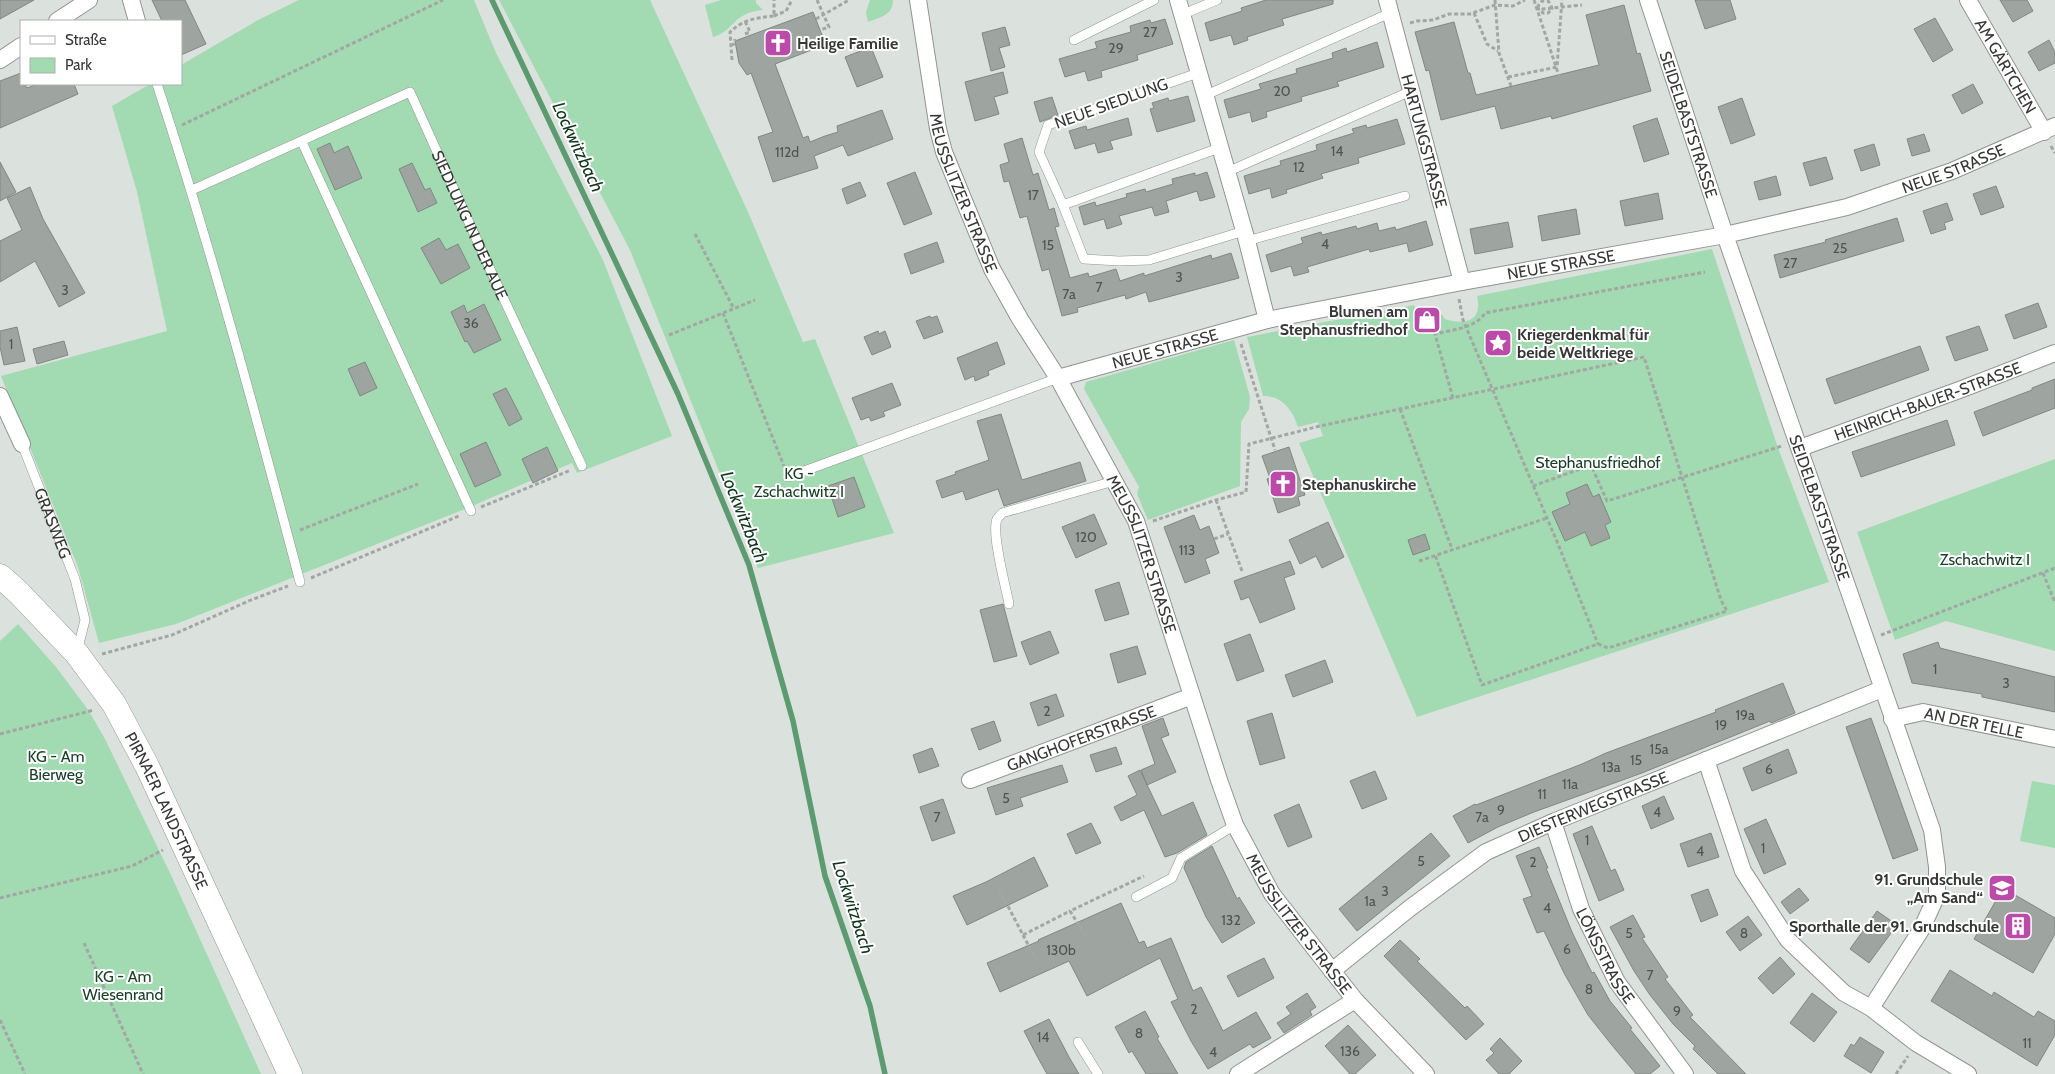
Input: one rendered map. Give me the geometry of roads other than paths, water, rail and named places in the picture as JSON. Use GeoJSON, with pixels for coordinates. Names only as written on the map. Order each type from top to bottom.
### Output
{"type":"FeatureCollection","features":[{"type":"Feature","properties":{"kind":"street"},"geometry":{"type":"LineString","coordinates":[[59,20],[89,0]]}},
{"type":"Feature","properties":{"kind":"street"},"geometry":{"type":"LineString","coordinates":[[131,0],[137,20]]}},
{"type":"Feature","properties":{"kind":"street","name":"MEUSSLITZER STRASSE"},"geometry":{"type":"LineString","coordinates":[[918,0],[933,100],[944,152],[992,268],[1020,319],[1058,378],[1138,526],[1235,825],[1272,894],[1355,1000],[1426,1074]]}},
{"type":"Feature","properties":{"kind":"street","name":"SEIDELBASTSTRASSE"},"geometry":{"type":"LineString","coordinates":[[1648,0],[1724,235],[1932,830],[1937,868],[1937,895],[1921,930],[1871,1008]]}},
{"type":"Feature","properties":{"kind":"street","name":"AM GÄRTCHEN"},"geometry":{"type":"LineString","coordinates":[[1968,0],[2049,129]]}},
{"type":"Feature","properties":{"kind":"street"},"geometry":{"type":"LineString","coordinates":[[1180,7],[1267,320]]}},
{"type":"Feature","properties":{"kind":"street","name":"HARTUNGSTRASSE"},"geometry":{"type":"LineString","coordinates":[[1391,14],[1459,283]]}},
{"type":"Feature","properties":{"kind":"street"},"geometry":{"type":"LineString","coordinates":[[0,60],[20,47]]}},
{"type":"Feature","properties":{"kind":"street","name":"NEUE STRASSE"},"geometry":{"type":"LineString","coordinates":[[1058,378],[1267,320],[1724,235],[1847,206],[1952,171],[2049,129]]}},
{"type":"Feature","properties":{"kind":"street","name":"HEINRICH-BAUER-STRASSE"},"geometry":{"type":"LineString","coordinates":[[1799,445],[1962,389],[2055,353]]}},
{"type":"Feature","properties":{"kind":"street","name":"GRASWEG"},"geometry":{"type":"LineString","coordinates":[[0,396],[22,444]]}},
{"type":"Feature","properties":{"kind":"street","name":"PIRNAER LANDSTRASSE"},"geometry":{"type":"LineString","coordinates":[[0,576],[19,593],[78,655],[114,704],[147,766],[290,1074]]}},
{"type":"Feature","properties":{"kind":"street","name":"DIESTERWEGSTRASSE"},"geometry":{"type":"LineString","coordinates":[[1332,971],[1410,908],[1486,852],[1553,822],[1882,689]]}},
{"type":"Feature","properties":{"kind":"street","name":"GANGHOFERSTRASSE"},"geometry":{"type":"LineString","coordinates":[[970,780],[1192,696]]}},
{"type":"Feature","properties":{"kind":"street","name":"AN DER TELLE"},"geometry":{"type":"LineString","coordinates":[[1892,719],[1923,712],[2055,739]]}},
{"type":"Feature","properties":{"kind":"street"},"geometry":{"type":"LineString","coordinates":[[1706,760],[1743,871],[1788,940],[1844,993],[1871,1008],[1916,1043],[1968,1074]]}},
{"type":"Feature","properties":{"kind":"street","name":"LÖNSSTRASSE"},"geometry":{"type":"LineString","coordinates":[[1553,822],[1581,909],[1617,982],[1685,1074]]}},
{"type":"Feature","properties":{"kind":"street"},"geometry":{"type":"LineString","coordinates":[[1238,1074],[1355,1000]]}},
{"type":"Feature","properties":{"kind":"lane"},"geometry":{"type":"LineString","coordinates":[[1074,40],[1154,0]]}},
{"type":"Feature","properties":{"kind":"lane"},"geometry":{"type":"LineString","coordinates":[[1180,7],[1217,0]]}},
{"type":"Feature","properties":{"kind":"lane"},"geometry":{"type":"LineString","coordinates":[[1204,96],[1391,14]]}},
{"type":"Feature","properties":{"kind":"lane","name":"NEUE SIEDLUNG"},"geometry":{"type":"LineString","coordinates":[[1198,73],[1048,125],[1039,152],[1063,205],[1084,259],[1149,260],[1405,196]]}},
{"type":"Feature","properties":{"kind":"lane"},"geometry":{"type":"LineString","coordinates":[[157,85],[192,190],[247,382],[300,582]]}},
{"type":"Feature","properties":{"kind":"lane"},"geometry":{"type":"LineString","coordinates":[[1227,172],[1411,91]]}},
{"type":"Feature","properties":{"kind":"lane","name":"SIEDLUNG IN DER AUE"},"geometry":{"type":"LineString","coordinates":[[192,190],[410,92],[582,466]]}},
{"type":"Feature","properties":{"kind":"lane"},"geometry":{"type":"LineString","coordinates":[[302,142],[472,511]]}},
{"type":"Feature","properties":{"kind":"lane"},"geometry":{"type":"LineString","coordinates":[[1063,205],[1219,148]]}},
{"type":"Feature","properties":{"kind":"lane"},"geometry":{"type":"LineString","coordinates":[[788,477],[1058,378]]}},
{"type":"Feature","properties":{"kind":"lane","name":"GRASWEG"},"geometry":{"type":"LineString","coordinates":[[22,444],[75,579],[86,620],[78,655]]}},
{"type":"Feature","properties":{"kind":"lane"},"geometry":{"type":"LineString","coordinates":[[1009,604],[996,530],[997,519],[1002,513],[1114,481]]}},
{"type":"Feature","properties":{"kind":"lane"},"geometry":{"type":"LineString","coordinates":[[1136,897],[1172,878],[1181,858],[1235,825]]}},
{"type":"Feature","properties":{"kind":"lane"},"geometry":{"type":"LineString","coordinates":[[1078,1042],[1098,1074]]}},
{"type":"Feature","properties":{"kind":"waterway","name":"Lockwitzbach"},"geometry":{"type":"LineString","coordinates":[[492,0],[678,394],[749,565],[793,721],[825,876],[870,1006],[885,1074]]}},
{"type":"Feature","properties":{"kind":"place","name":"Heilige Familie"},"geometry":{"type":"Point","coordinates":[778,43]}},
{"type":"Feature","properties":{"kind":"place","name":"Blumen am Stephanusfriedhof"},"geometry":{"type":"Point","coordinates":[1427,320]}},
{"type":"Feature","properties":{"kind":"place","name":"Kriegerdenkmal für beide Weltkriege"},"geometry":{"type":"Point","coordinates":[1498,343]}},
{"type":"Feature","properties":{"kind":"place","name":"Stephanuskirche"},"geometry":{"type":"Point","coordinates":[1283,484]}},
{"type":"Feature","properties":{"kind":"place","name":"91. Grundschule „Am Sand“"},"geometry":{"type":"Point","coordinates":[2002,888]}},
{"type":"Feature","properties":{"kind":"place","name":"Sporthalle der 91. Grundschule"},"geometry":{"type":"Point","coordinates":[2018,926]}},
{"type":"Feature","properties":{"kind":"park label","name":"Stephanusfriedhof"},"geometry":{"type":"Point","coordinates":[1598,462]}},
{"type":"Feature","properties":{"kind":"park label","name":"KG - Zschachwitz I"},"geometry":{"type":"Point","coordinates":[799,482]}},
{"type":"Feature","properties":{"kind":"park label","name":"Zschachwitz I"},"geometry":{"type":"Point","coordinates":[1985,559]}},
{"type":"Feature","properties":{"kind":"park label","name":"KG - Am Bierweg"},"geometry":{"type":"Point","coordinates":[56,765]}},
{"type":"Feature","properties":{"kind":"park label","name":"KG - Am Wiesenrand"},"geometry":{"type":"Point","coordinates":[123,985]}}]}
